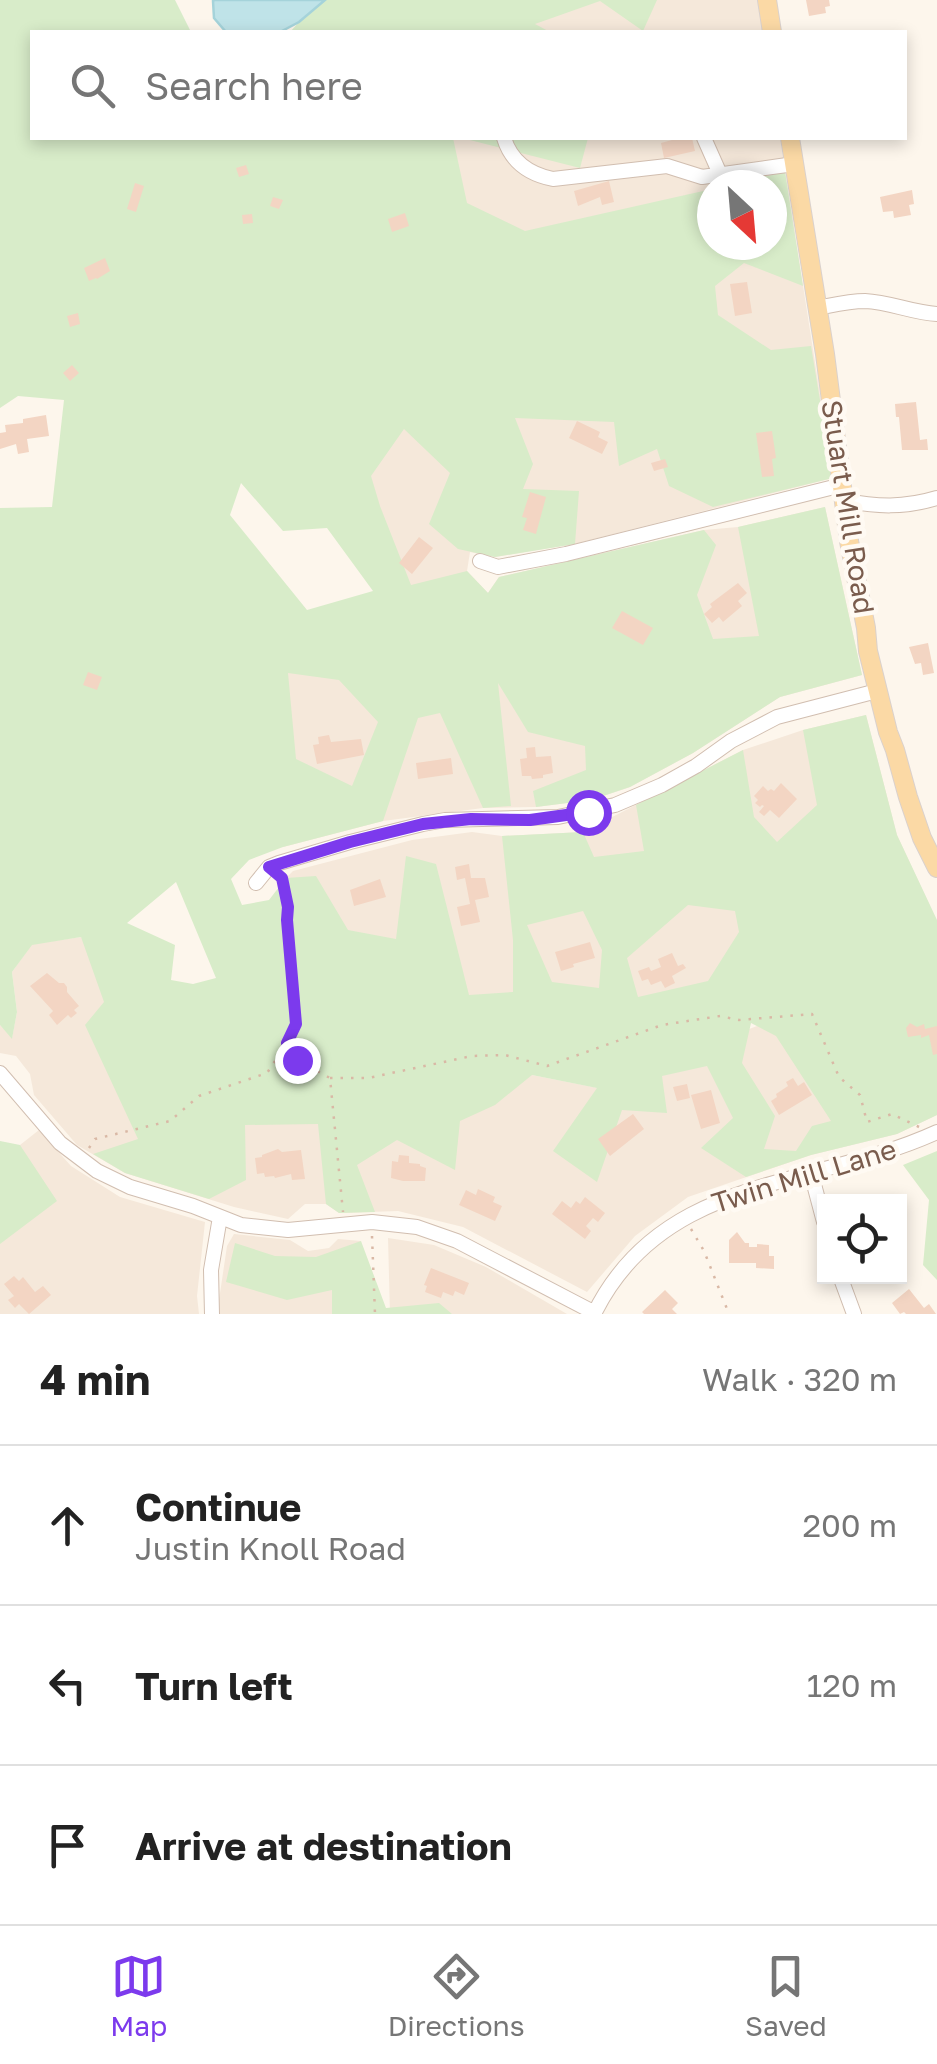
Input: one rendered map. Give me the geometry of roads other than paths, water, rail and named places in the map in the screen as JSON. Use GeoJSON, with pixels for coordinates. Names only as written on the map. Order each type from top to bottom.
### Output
{"type":"FeatureCollection","features":[{"type":"Feature","properties":{"kind":"main road"},"geometry":{"type":"LineString","coordinates":[[767,0],[772,30]]}},
{"type":"Feature","properties":{"kind":"main road","name":"Stuart Mill Road"},"geometry":{"type":"LineString","coordinates":[[790,140],[868,651],[908,797],[937,868]]}},
{"type":"Feature","properties":{"kind":"street"},"geometry":{"type":"LineString","coordinates":[[504,140],[522,167],[538,176],[552,178],[668,166],[697,175]]}},
{"type":"Feature","properties":{"kind":"street"},"geometry":{"type":"LineString","coordinates":[[705,140],[718,170]]}},
{"type":"Feature","properties":{"kind":"street"},"geometry":{"type":"LineString","coordinates":[[750,170],[794,164]]}},
{"type":"Feature","properties":{"kind":"street"},"geometry":{"type":"LineString","coordinates":[[817,308],[868,301],[937,314]]}},
{"type":"Feature","properties":{"kind":"street"},"geometry":{"type":"LineString","coordinates":[[480,561],[498,567],[566,554],[807,492],[842,493],[882,507],[937,498]]}},
{"type":"Feature","properties":{"kind":"street"},"geometry":{"type":"LineString","coordinates":[[256,883],[269,867],[423,824],[558,818],[614,805],[696,766],[731,740],[776,717],[877,691]]}},
{"type":"Feature","properties":{"kind":"street"},"geometry":{"type":"LineString","coordinates":[[2,1079],[60,1143],[97,1171],[130,1186],[241,1224],[288,1230],[372,1222],[418,1227],[458,1241],[595,1313]]}},
{"type":"Feature","properties":{"kind":"street","name":"Twin Mill Lane"},"geometry":{"type":"LineString","coordinates":[[595,1313],[625,1266],[686,1216],[727,1197],[896,1148],[934,1133]]}},
{"type":"Feature","properties":{"kind":"street"},"geometry":{"type":"LineString","coordinates":[[811,1173],[817,1196]]}},
{"type":"Feature","properties":{"kind":"street"},"geometry":{"type":"LineString","coordinates":[[212,1314],[211,1270],[220,1216]]}},
{"type":"Feature","properties":{"kind":"street"},"geometry":{"type":"LineString","coordinates":[[843,1284],[854,1314]]}},
{"type":"Feature","properties":{"kind":"water"},"geometry":{"type":"Polygon","coordinates":[[[325,0],[284,30],[224,30],[214,18],[213,1],[325,0]]]}}]}
